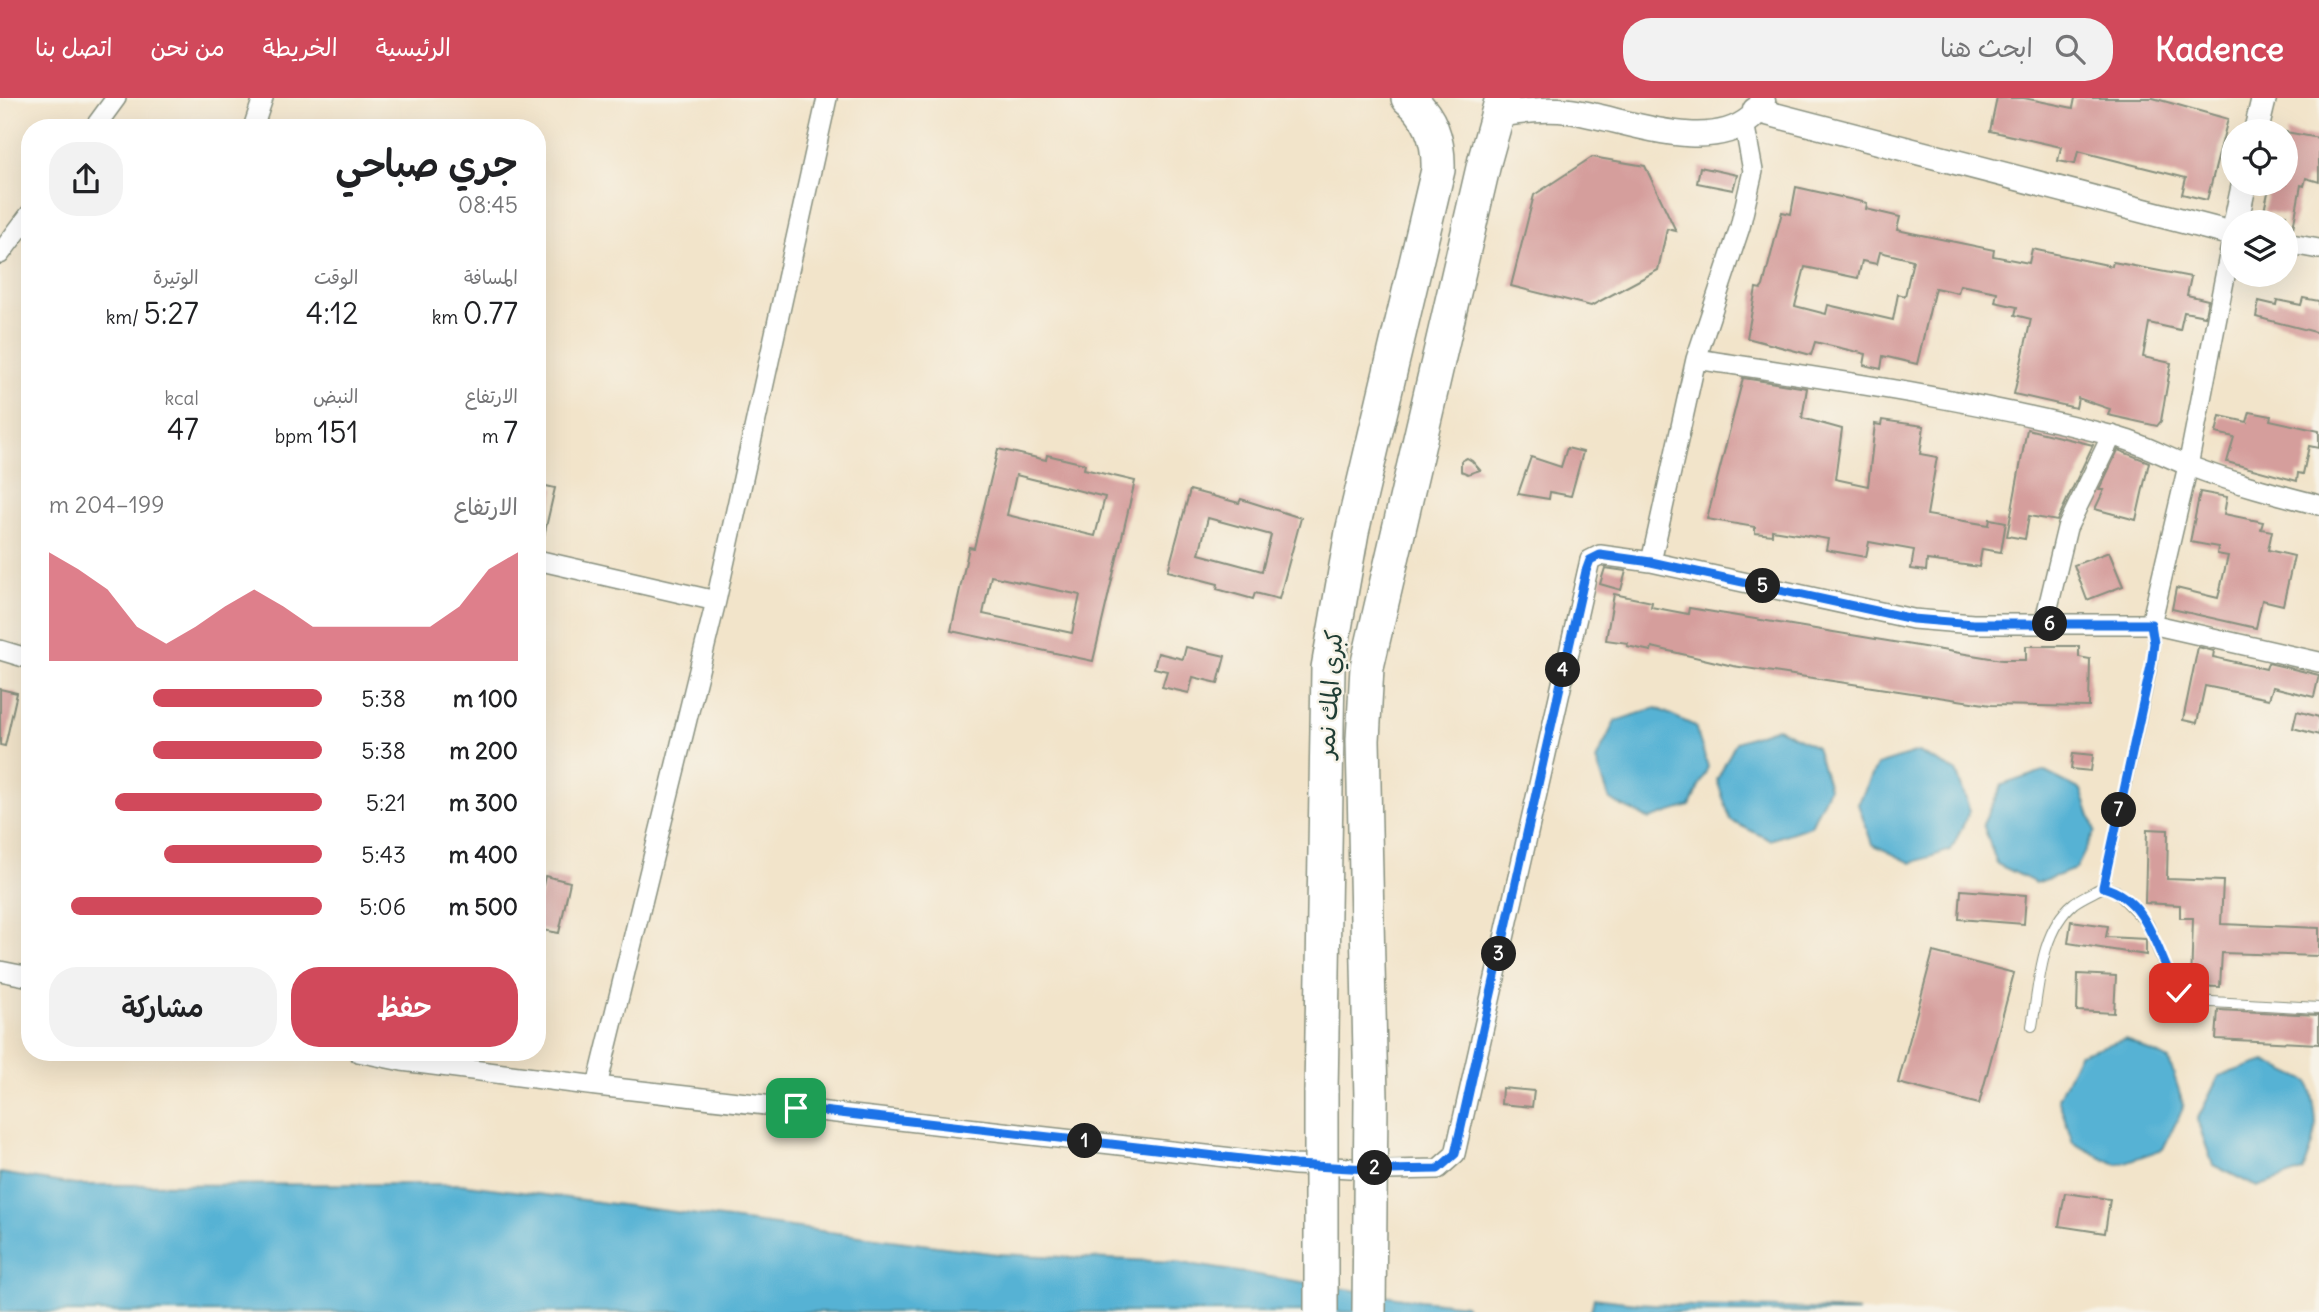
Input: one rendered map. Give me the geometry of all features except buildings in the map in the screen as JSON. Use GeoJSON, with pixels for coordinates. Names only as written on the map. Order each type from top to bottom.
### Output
{"type":"FeatureCollection","features":[{"type":"Feature","properties":{"kind":"highway","name":"كبري المك نمر"},"geometry":{"type":"LineString","coordinates":[[1321,1312],[1321,1093],[1328,668],[1352,531],[1401,336],[1438,170],[1439,155],[1427,116],[1408,98]]}},
{"type":"Feature","properties":{"kind":"highway","name":"كبري المك نمر"},"geometry":{"type":"LineString","coordinates":[[1369,1312],[1371,1099],[1363,740],[1367,667],[1485,159],[1501,107]]}},
{"type":"Feature","properties":{"kind":"street"},"geometry":{"type":"LineString","coordinates":[[101,119],[116,98]]}},
{"type":"Feature","properties":{"kind":"street"},"geometry":{"type":"LineString","coordinates":[[597,1086],[716,601],[827,98]]}},
{"type":"Feature","properties":{"kind":"street"},"geometry":{"type":"LineString","coordinates":[[2259,119],[2264,98]]}},
{"type":"Feature","properties":{"kind":"street"},"geometry":{"type":"LineString","coordinates":[[256,119],[260,99]]}},
{"type":"Feature","properties":{"kind":"street"},"geometry":{"type":"LineString","coordinates":[[1501,107],[1572,111],[1697,134],[1722,131],[1755,110],[2221,232]]}},
{"type":"Feature","properties":{"kind":"street"},"geometry":{"type":"LineString","coordinates":[[1651,562],[1696,359],[1740,227],[1753,171],[1755,110]]}},
{"type":"Feature","properties":{"kind":"street"},"geometry":{"type":"LineString","coordinates":[[0,254],[21,226]]}},
{"type":"Feature","properties":{"kind":"street"},"geometry":{"type":"LineString","coordinates":[[2298,245],[2319,249]]}},
{"type":"Feature","properties":{"kind":"street"},"geometry":{"type":"LineString","coordinates":[[2151,624],[2188,466],[2223,287]]}},
{"type":"Feature","properties":{"kind":"street"},"geometry":{"type":"LineString","coordinates":[[1696,359],[1998,411],[2112,435],[2143,444],[2188,466],[2241,486],[2319,505]]}},
{"type":"Feature","properties":{"kind":"street"},"geometry":{"type":"LineString","coordinates":[[2044,624],[2067,528],[2112,435]]}},
{"type":"Feature","properties":{"kind":"street"},"geometry":{"type":"LineString","coordinates":[[402,1061],[597,1086],[1295,1165],[1387,1170],[1438,1169],[1455,1154],[1590,560],[1600,555],[1651,562],[1913,619],[1973,624],[2151,624],[2319,662]]}},
{"type":"Feature","properties":{"kind":"street"},"geometry":{"type":"LineString","coordinates":[[546,562],[716,601]]}},
{"type":"Feature","properties":{"kind":"street"},"geometry":{"type":"LineString","coordinates":[[0,650],[21,656]]}},
{"type":"Feature","properties":{"kind":"street"},"geometry":{"type":"LineString","coordinates":[[0,971],[21,975]]}},
{"type":"Feature","properties":{"kind":"lane"},"geometry":{"type":"LineString","coordinates":[[2103,887],[2151,666],[2154,643],[2151,624]]}},
{"type":"Feature","properties":{"kind":"lane"},"geometry":{"type":"LineString","coordinates":[[2032,1026],[2041,969],[2052,931],[2073,904],[2103,887],[2116,891],[2148,924],[2179,993],[2194,1001],[2319,1008]]}},
{"type":"Feature","properties":{"kind":"water"},"geometry":{"type":"Polygon","coordinates":[[[1656,708],[1695,726],[1708,767],[1690,806],[1649,819],[1610,800],[1596,760],[1615,721],[1656,708]]]}},
{"type":"Feature","properties":{"kind":"water"},"geometry":{"type":"Polygon","coordinates":[[[1777,728],[1816,747],[1829,788],[1811,826],[1770,840],[1731,821],[1717,780],[1736,742],[1777,728]]]}},
{"type":"Feature","properties":{"kind":"water"},"geometry":{"type":"Polygon","coordinates":[[[1918,752],[1956,771],[1970,811],[1951,850],[1911,863],[1872,844],[1858,804],[1877,765],[1918,752]]]}},
{"type":"Feature","properties":{"kind":"water"},"geometry":{"type":"Polygon","coordinates":[[[2043,771],[2081,790],[2095,831],[2076,869],[2036,883],[1997,864],[1983,824],[2002,785],[2043,771]]]}},
{"type":"Feature","properties":{"kind":"water"},"geometry":{"type":"Polygon","coordinates":[[[2125,1039],[2169,1060],[2184,1106],[2163,1149],[2117,1165],[2073,1143],[2058,1098],[2079,1054],[2125,1039]]]}},
{"type":"Feature","properties":{"kind":"water"},"geometry":{"type":"Polygon","coordinates":[[[2265,1061],[2309,1082],[2316,1128],[2303,1171],[2257,1187],[2213,1165],[2197,1120],[2219,1076],[2265,1061]]]}},
{"type":"Feature","properties":{"kind":"water"},"geometry":{"type":"Polygon","coordinates":[[[0,1173],[75,1185],[460,1184],[998,1254],[1176,1262],[1403,1298],[1465,1305],[1466,1312],[0,1312],[0,1173]]]}},
{"type":"Feature","properties":{"kind":"water"},"geometry":{"type":"Polygon","coordinates":[[[1594,1298],[1660,1305],[1858,1312],[1591,1312],[1594,1298]]]}},
{"type":"Feature","properties":{"kind":"route"},"geometry":{"type":"LineString","coordinates":[[796,1108],[1295,1165],[1339,1165],[1387,1170],[1438,1169],[1455,1154],[1586,571],[1590,560],[1600,555],[1651,562],[1913,619],[1973,624],[2151,624],[2154,643],[2151,666],[2103,887],[2116,891],[2148,924],[2164,957],[2170,980],[2179,993]]}}]}
